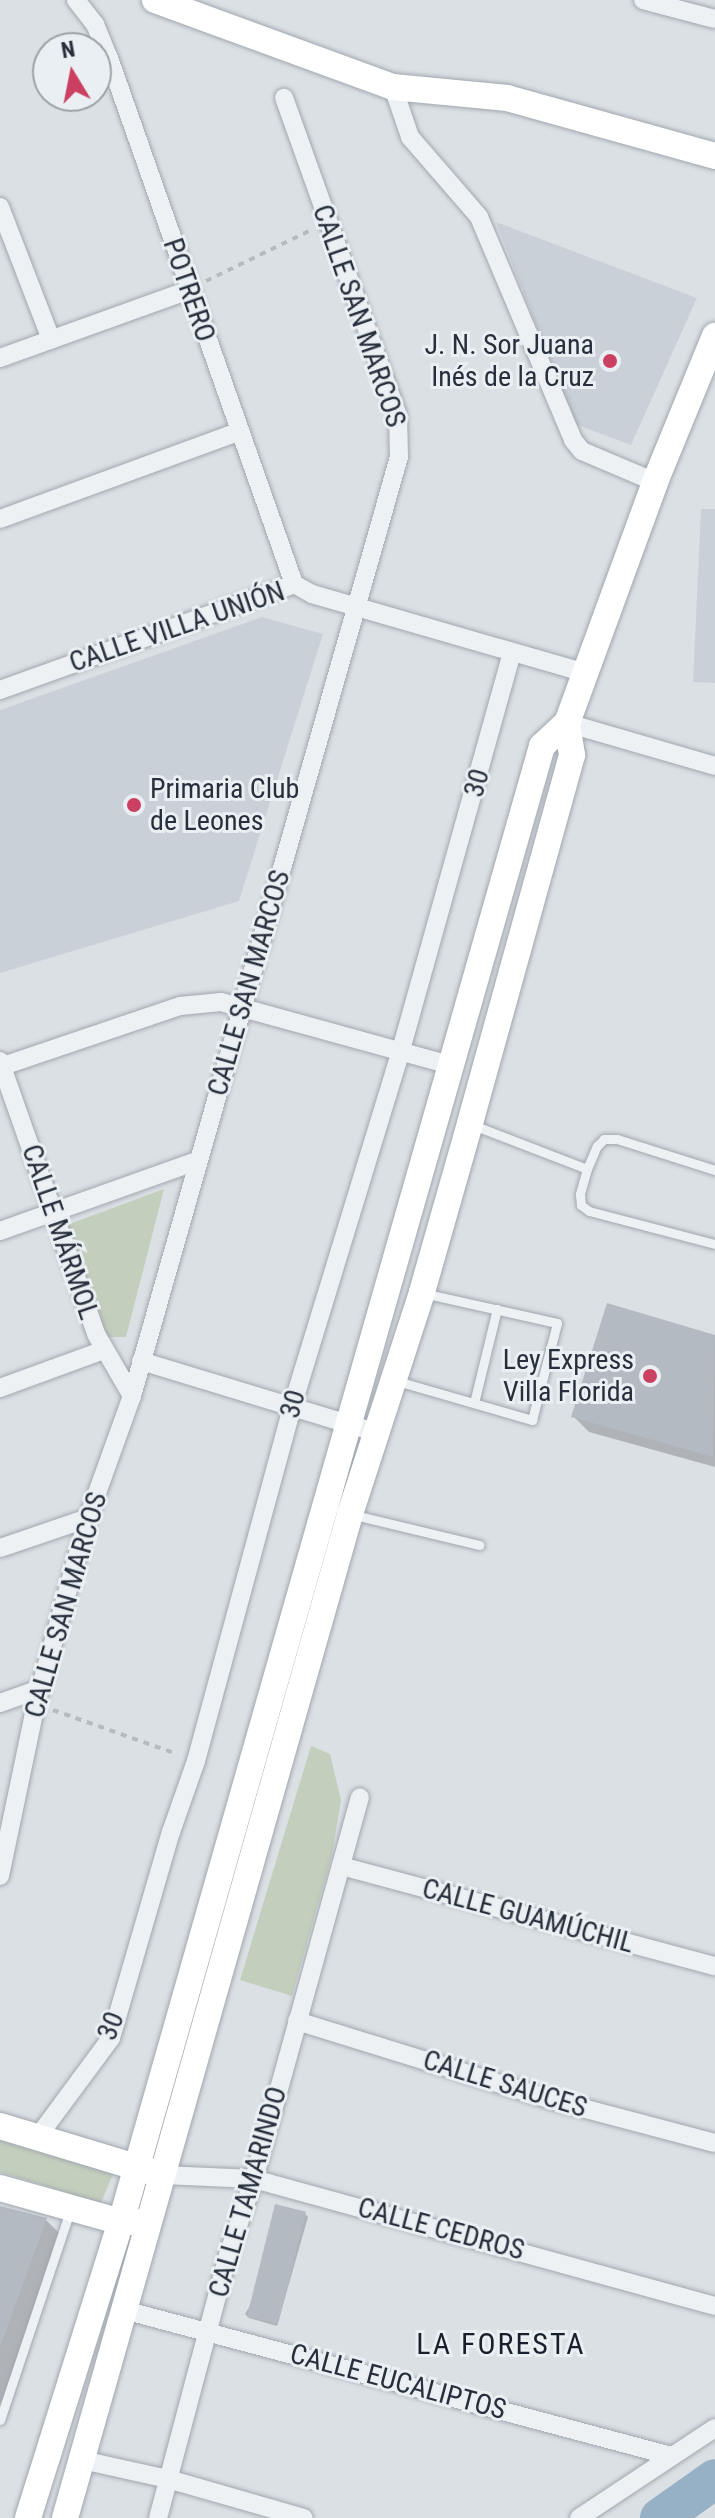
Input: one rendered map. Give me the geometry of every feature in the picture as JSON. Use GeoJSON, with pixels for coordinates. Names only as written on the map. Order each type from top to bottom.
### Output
{"type":"FeatureCollection","features":[{"type":"Feature","properties":{"kind":"street","name":"POTRERO"},"geometry":{"type":"LineString","coordinates":[[76,0],[95,24],[104,46],[294,584]]}},
{"type":"Feature","properties":{"kind":"street"},"geometry":{"type":"LineString","coordinates":[[155,0],[393,87],[507,98],[715,156]]}},
{"type":"Feature","properties":{"kind":"street"},"geometry":{"type":"LineString","coordinates":[[643,0],[715,19]]}},
{"type":"Feature","properties":{"kind":"street"},"geometry":{"type":"LineString","coordinates":[[393,87],[410,137],[479,217],[573,440],[582,451],[655,482]]}},
{"type":"Feature","properties":{"kind":"street","name":"CALLE SAN MARCOS"},"geometry":{"type":"LineString","coordinates":[[1,1872],[38,1696],[88,1518],[132,1396],[399,457],[401,436],[398,416],[284,98]]}},
{"type":"Feature","properties":{"kind":"street"},"geometry":{"type":"LineString","coordinates":[[0,207],[51,339]]}},
{"type":"Feature","properties":{"kind":"street"},"geometry":{"type":"LineString","coordinates":[[0,358],[189,290]]}},
{"type":"Feature","properties":{"kind":"street"},"geometry":{"type":"LineString","coordinates":[[28,2518],[121,2222],[346,1424],[542,746],[567,723],[655,482],[715,336]]}},
{"type":"Feature","properties":{"kind":"street"},"geometry":{"type":"LineString","coordinates":[[0,519],[238,432]]}},
{"type":"Feature","properties":{"kind":"street","name":"CALLE VILLA UNIÓN"},"geometry":{"type":"LineString","coordinates":[[0,690],[294,584],[357,607],[585,673]]}},
{"type":"Feature","properties":{"kind":"street","name":"30"},"geometry":{"type":"LineString","coordinates":[[37,2138],[111,2038],[171,1832],[196,1761],[292,1407],[401,1050],[512,652]]}},
{"type":"Feature","properties":{"kind":"street"},"geometry":{"type":"LineString","coordinates":[[567,723],[715,766]]}},
{"type":"Feature","properties":{"kind":"street"},"geometry":{"type":"LineString","coordinates":[[65,2518],[350,1514],[422,1292],[470,1123],[572,755],[567,723]]}},
{"type":"Feature","properties":{"kind":"street"},"geometry":{"type":"LineString","coordinates":[[1,1065],[180,1006],[210,1002],[242,1006],[449,1065]]}},
{"type":"Feature","properties":{"kind":"street","name":"CALLE MÁRMOL"},"geometry":{"type":"LineString","coordinates":[[1,1065],[104,1350],[132,1396]]}},
{"type":"Feature","properties":{"kind":"street"},"geometry":{"type":"LineString","coordinates":[[0,1231],[199,1160]]}},
{"type":"Feature","properties":{"kind":"street"},"geometry":{"type":"LineString","coordinates":[[0,1388],[104,1350]]}},
{"type":"Feature","properties":{"kind":"street"},"geometry":{"type":"LineString","coordinates":[[141,1361],[378,1433]]}},
{"type":"Feature","properties":{"kind":"street"},"geometry":{"type":"LineString","coordinates":[[0,1548],[88,1518]]}},
{"type":"Feature","properties":{"kind":"street"},"geometry":{"type":"LineString","coordinates":[[0,1703],[38,1696]]}},
{"type":"Feature","properties":{"kind":"street","name":"CALLE TAMARINDO"},"geometry":{"type":"LineString","coordinates":[[158,2518],[207,2330],[254,2179],[360,1797]]}},
{"type":"Feature","properties":{"kind":"street","name":"CALLE GUAMÚCHIL"},"geometry":{"type":"LineString","coordinates":[[341,1866],[715,1966]]}},
{"type":"Feature","properties":{"kind":"street","name":"CALLE SAUCES"},"geometry":{"type":"LineString","coordinates":[[297,2021],[556,2101],[715,2143]]}},
{"type":"Feature","properties":{"kind":"street"},"geometry":{"type":"LineString","coordinates":[[0,2126],[163,2175]]}},
{"type":"Feature","properties":{"kind":"street","name":"CALLE CEDROS"},"geometry":{"type":"LineString","coordinates":[[163,2175],[254,2179],[715,2306]]}},
{"type":"Feature","properties":{"kind":"street"},"geometry":{"type":"LineString","coordinates":[[0,2188],[121,2222],[150,2222]]}},
{"type":"Feature","properties":{"kind":"street","name":"CALLE EUCALIPTOS"},"geometry":{"type":"LineString","coordinates":[[124,2310],[671,2456]]}},
{"type":"Feature","properties":{"kind":"street"},"geometry":{"type":"LineString","coordinates":[[579,2518],[715,2428]]}},
{"type":"Feature","properties":{"kind":"street"},"geometry":{"type":"LineString","coordinates":[[82,2460],[168,2479],[304,2518]]}},
{"type":"Feature","properties":{"kind":"lane"},"geometry":{"type":"LineString","coordinates":[[470,1123],[587,1169]]}},
{"type":"Feature","properties":{"kind":"lane"},"geometry":{"type":"LineString","coordinates":[[715,1170],[617,1139],[604,1139],[597,1146],[580,1194],[581,1205],[589,1211],[715,1244]]}},
{"type":"Feature","properties":{"kind":"lane"},"geometry":{"type":"LineString","coordinates":[[394,1380],[532,1420],[557,1323],[422,1292]]}},
{"type":"Feature","properties":{"kind":"lane"},"geometry":{"type":"LineString","coordinates":[[474,1403],[497,1309]]}},
{"type":"Feature","properties":{"kind":"lane"},"geometry":{"type":"LineString","coordinates":[[324,1506],[479,1545]]}},
{"type":"Feature","properties":{"kind":"lane"},"geometry":{"type":"LineString","coordinates":[[0,2420],[71,2208]]}},
{"type":"Feature","properties":{"kind":"path"},"geometry":{"type":"LineString","coordinates":[[189,290],[327,221]]}},
{"type":"Feature","properties":{"kind":"path"},"geometry":{"type":"LineString","coordinates":[[38,1696],[196,1761]]}},
{"type":"Feature","properties":{"kind":"shaded area","name":"J. N. Sor Juana Inés de la Cruz"},"geometry":{"type":"Polygon","coordinates":[[[496,222],[697,298],[631,445],[575,424],[496,222]]]}},
{"type":"Feature","properties":{"kind":"shaded area"},"geometry":{"type":"Polygon","coordinates":[[[701,509],[715,509],[715,683],[693,682],[701,509]]]}},
{"type":"Feature","properties":{"kind":"shaded area","name":"Primaria Club de Leones"},"geometry":{"type":"Polygon","coordinates":[[[262,617],[323,634],[239,901],[0,973],[0,710],[262,617]]]}},
{"type":"Feature","properties":{"kind":"green space"},"geometry":{"type":"Polygon","coordinates":[[[164,1189],[126,1337],[105,1337],[67,1225],[164,1189]]]}},
{"type":"Feature","properties":{"kind":"green space"},"geometry":{"type":"Polygon","coordinates":[[[311,1746],[330,1754],[341,1800],[332,1855],[292,1996],[240,1980],[311,1746]]]}},
{"type":"Feature","properties":{"kind":"green space"},"geometry":{"type":"Polygon","coordinates":[[[0,2138],[113,2174],[101,2203],[0,2172],[0,2138]]]}},
{"type":"Feature","properties":{"kind":"building","name":"Ley Express Villa Florida"},"geometry":{"type":"Polygon","coordinates":[[[607,1303],[715,1335],[713,1457],[571,1417],[607,1303]]]}},
{"type":"Feature","properties":{"kind":"building"},"geometry":{"type":"Polygon","coordinates":[[[275,2204],[306,2212],[278,2324],[247,2317],[275,2204]]]}},
{"type":"Feature","properties":{"kind":"building"},"geometry":{"type":"Polygon","coordinates":[[[0,2206],[47,2218],[0,2347],[0,2206]]]}},
{"type":"Feature","properties":{"kind":"waterway"},"geometry":{"type":"LineString","coordinates":[[660,2518],[715,2479]]}},
{"type":"Feature","properties":{"kind":"place","name":"J. N. Sor Juana Inés de la Cruz"},"geometry":{"type":"Point","coordinates":[610,361]}},
{"type":"Feature","properties":{"kind":"place","name":"Primaria Club de Leones"},"geometry":{"type":"Point","coordinates":[134,805]}},
{"type":"Feature","properties":{"kind":"place","name":"Ley Express Villa Florida"},"geometry":{"type":"Point","coordinates":[650,1376]}},
{"type":"Feature","properties":{"kind":"district","name":"LA FORESTA"},"geometry":{"type":"Point","coordinates":[501,2344]}}]}
